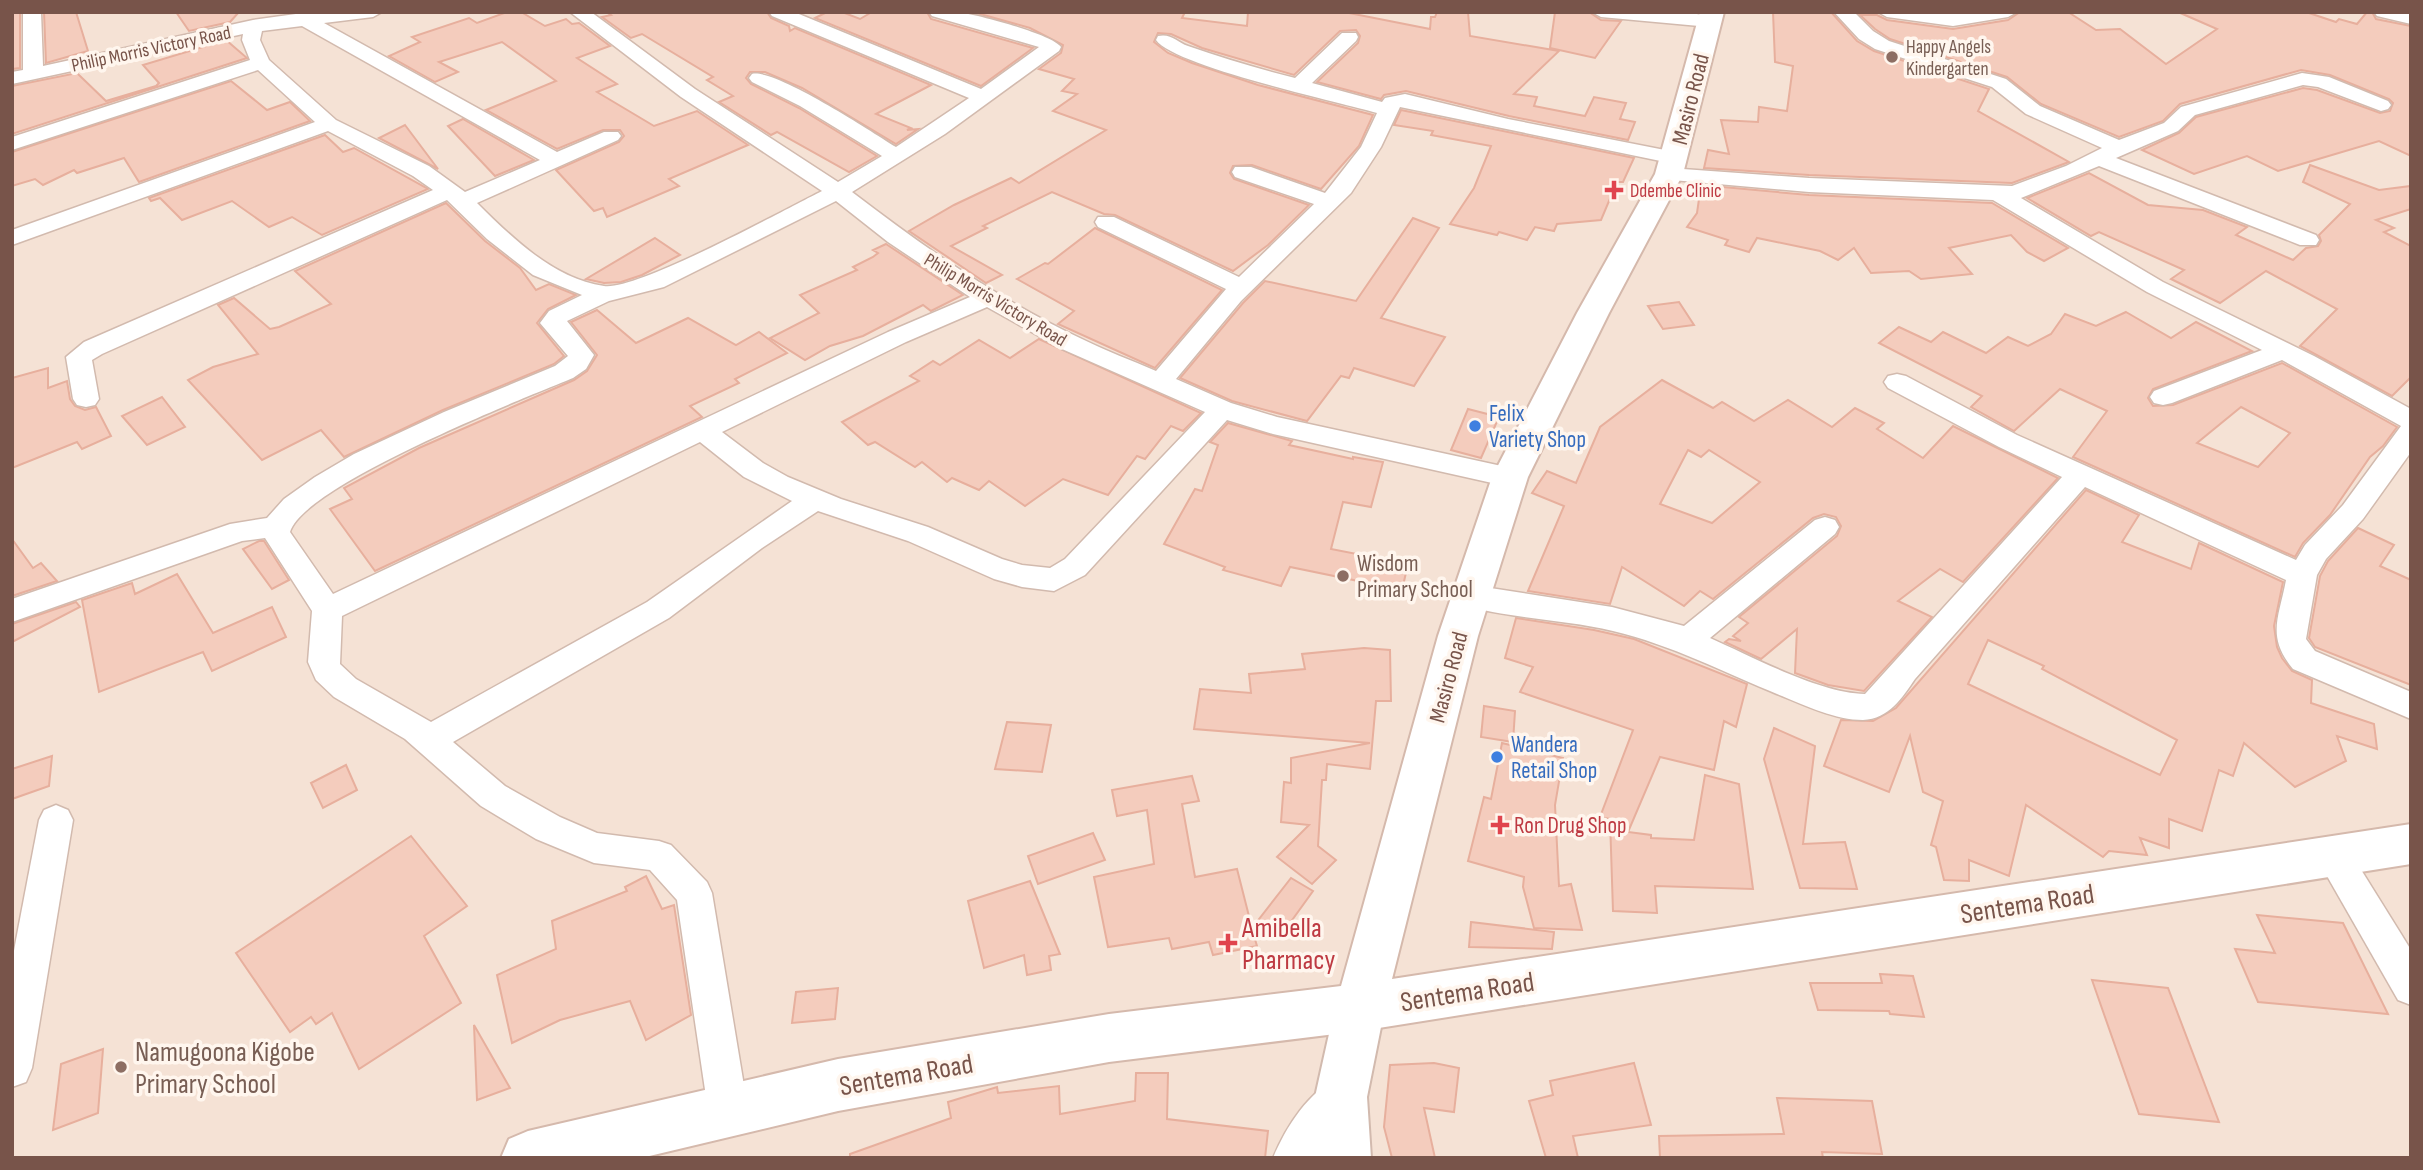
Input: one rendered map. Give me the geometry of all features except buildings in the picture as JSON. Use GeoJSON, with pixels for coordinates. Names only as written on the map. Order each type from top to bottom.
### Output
{"type":"FeatureCollection","features":[{"type":"Feature","properties":{"kind":"main road","name":"Masiro Road"},"geometry":{"type":"LineString","coordinates":[[1344,1158],[1341,1097],[1360,1007],[1471,596],[1510,477],[1672,166],[1711,17]]}},
{"type":"Feature","properties":{"kind":"main road","name":"Sentema Road"},"geometry":{"type":"LineString","coordinates":[[528,1158],[838,1085],[1110,1038],[1360,1007],[2411,844]]}},
{"type":"Feature","properties":{"kind":"street"},"geometry":{"type":"LineString","coordinates":[[32,12],[33,73]]}},
{"type":"Feature","properties":{"kind":"street"},"geometry":{"type":"LineString","coordinates":[[291,12],[556,160]]}},
{"type":"Feature","properties":{"kind":"street","name":"Philip Morris Victory Road"},"geometry":{"type":"LineString","coordinates":[[12,78],[253,26],[329,15],[373,12]]}},
{"type":"Feature","properties":{"kind":"street","name":"Philip Morris Victory Road"},"geometry":{"type":"LineString","coordinates":[[579,12],[688,93],[838,191],[896,237],[988,298],[1071,344],[1222,410],[1273,425],[1510,477]]}},
{"type":"Feature","properties":{"kind":"street"},"geometry":{"type":"LineString","coordinates":[[778,12],[983,97]]}},
{"type":"Feature","properties":{"kind":"street"},"geometry":{"type":"LineString","coordinates":[[253,26],[251,40],[261,63],[329,124],[421,171],[456,196],[495,234],[541,270],[577,286],[604,294],[619,293],[656,282],[838,191],[938,130],[1052,47],[1044,41],[962,21],[938,12]]}},
{"type":"Feature","properties":{"kind":"street"},"geometry":{"type":"LineString","coordinates":[[1601,12],[1711,17]]}},
{"type":"Feature","properties":{"kind":"street"},"geometry":{"type":"LineString","coordinates":[[1844,13],[1853,12]]}},
{"type":"Feature","properties":{"kind":"street"},"geometry":{"type":"LineString","coordinates":[[1887,12],[1953,20],[2008,12]]}},
{"type":"Feature","properties":{"kind":"street"},"geometry":{"type":"LineString","coordinates":[[2383,12],[2411,19]]}},
{"type":"Feature","properties":{"kind":"street"},"geometry":{"type":"LineString","coordinates":[[1844,13],[1877,42],[1999,83],[2012,90],[2033,110],[2119,148]]}},
{"type":"Feature","properties":{"kind":"street"},"geometry":{"type":"LineString","coordinates":[[1298,86],[1349,37]]}},
{"type":"Feature","properties":{"kind":"street"},"geometry":{"type":"LineString","coordinates":[[1165,40],[1188,53],[1387,109]]}},
{"type":"Feature","properties":{"kind":"street"},"geometry":{"type":"LineString","coordinates":[[12,144],[261,63]]}},
{"type":"Feature","properties":{"kind":"street"},"geometry":{"type":"LineString","coordinates":[[759,78],[807,102],[897,156]]}},
{"type":"Feature","properties":{"kind":"street"},"geometry":{"type":"LineString","coordinates":[[1159,383],[1241,287],[1352,178],[1392,102],[1405,100],[1672,166],[1810,185],[1999,194],[2028,189],[2099,159],[2171,127],[2188,111],[2302,79],[2322,80],[2381,104]]}},
{"type":"Feature","properties":{"kind":"street"},"geometry":{"type":"LineString","coordinates":[[12,238],[329,124]]}},
{"type":"Feature","properties":{"kind":"street"},"geometry":{"type":"LineString","coordinates":[[86,399],[79,357],[93,348],[456,196],[556,160],[611,136]]}},
{"type":"Feature","properties":{"kind":"street"},"geometry":{"type":"LineString","coordinates":[[2099,159],[2308,240]]}},
{"type":"Feature","properties":{"kind":"street"},"geometry":{"type":"LineString","coordinates":[[1243,172],[1329,202]]}},
{"type":"Feature","properties":{"kind":"street"},"geometry":{"type":"LineString","coordinates":[[1999,194],[2155,287],[2283,351],[2411,420]]}},
{"type":"Feature","properties":{"kind":"street"},"geometry":{"type":"LineString","coordinates":[[1106,222],[1241,287]]}},
{"type":"Feature","properties":{"kind":"street"},"geometry":{"type":"LineString","coordinates":[[12,611],[240,531],[275,527],[296,504],[332,479],[418,435],[564,372],[576,363],[581,355],[552,323],[558,316],[604,294]]}},
{"type":"Feature","properties":{"kind":"street"},"geometry":{"type":"LineString","coordinates":[[327,610],[897,337],[988,298]]}},
{"type":"Feature","properties":{"kind":"street"},"geometry":{"type":"LineString","coordinates":[[2163,397],[2283,351]]}},
{"type":"Feature","properties":{"kind":"street"},"geometry":{"type":"LineString","coordinates":[[1897,382],[2008,441],[2302,575]]}},
{"type":"Feature","properties":{"kind":"street"},"geometry":{"type":"LineString","coordinates":[[704,431],[726,452],[772,483],[814,500],[920,534],[1017,575],[1054,580],[1075,567],[1222,410]]}},
{"type":"Feature","properties":{"kind":"street"},"geometry":{"type":"LineString","coordinates":[[2411,432],[2353,512],[2315,552],[2302,575],[2291,639],[2298,655],[2311,664],[2411,706]]}},
{"type":"Feature","properties":{"kind":"street"},"geometry":{"type":"LineString","coordinates":[[1471,596],[1612,619],[1680,638],[1813,695],[1866,708],[1883,699],[1905,670],[2080,475]]}},
{"type":"Feature","properties":{"kind":"street"},"geometry":{"type":"LineString","coordinates":[[428,740],[658,610],[752,541],[814,500]]}},
{"type":"Feature","properties":{"kind":"street"},"geometry":{"type":"LineString","coordinates":[[275,527],[276,533],[327,610],[324,662],[327,671],[345,688],[417,730],[494,796],[548,828],[594,848],[659,856],[694,893],[728,1111]]}},
{"type":"Feature","properties":{"kind":"street"},"geometry":{"type":"LineString","coordinates":[[1680,638],[1692,636],[1704,627],[1825,527]]}},
{"type":"Feature","properties":{"kind":"street"},"geometry":{"type":"LineString","coordinates":[[12,1068],[56,820]]}},
{"type":"Feature","properties":{"kind":"street"},"geometry":{"type":"LineString","coordinates":[[2333,855],[2378,927],[2411,987]]}},
{"type":"Feature","properties":{"kind":"street"},"geometry":{"type":"LineString","coordinates":[[1294,1158],[1309,1132],[1341,1097]]}},
{"type":"Feature","properties":{"kind":"shaded area"},"geometry":{"type":"Polygon","coordinates":[[[12,12],[2411,12],[2411,1158],[12,1158],[12,12]]]}},
{"type":"Feature","properties":{"kind":"place","name":"Happy Angels Kindergarten"},"geometry":{"type":"Point","coordinates":[1892,57]}},
{"type":"Feature","properties":{"kind":"place","name":"Ddembe Clinic"},"geometry":{"type":"Point","coordinates":[1614,190]}},
{"type":"Feature","properties":{"kind":"place","name":"Felix Variety Shop"},"geometry":{"type":"Point","coordinates":[1475,426]}},
{"type":"Feature","properties":{"kind":"place","name":"Wisdom Primary School"},"geometry":{"type":"Point","coordinates":[1343,576]}},
{"type":"Feature","properties":{"kind":"place","name":"Wandera Retail Shop"},"geometry":{"type":"Point","coordinates":[1497,757]}},
{"type":"Feature","properties":{"kind":"place","name":"Ron Drug Shop"},"geometry":{"type":"Point","coordinates":[1500,825]}},
{"type":"Feature","properties":{"kind":"place","name":"Amibella Pharmacy"},"geometry":{"type":"Point","coordinates":[1228,943]}},
{"type":"Feature","properties":{"kind":"place","name":"Namugoona Kigobe Primary School"},"geometry":{"type":"Point","coordinates":[121,1067]}}]}
